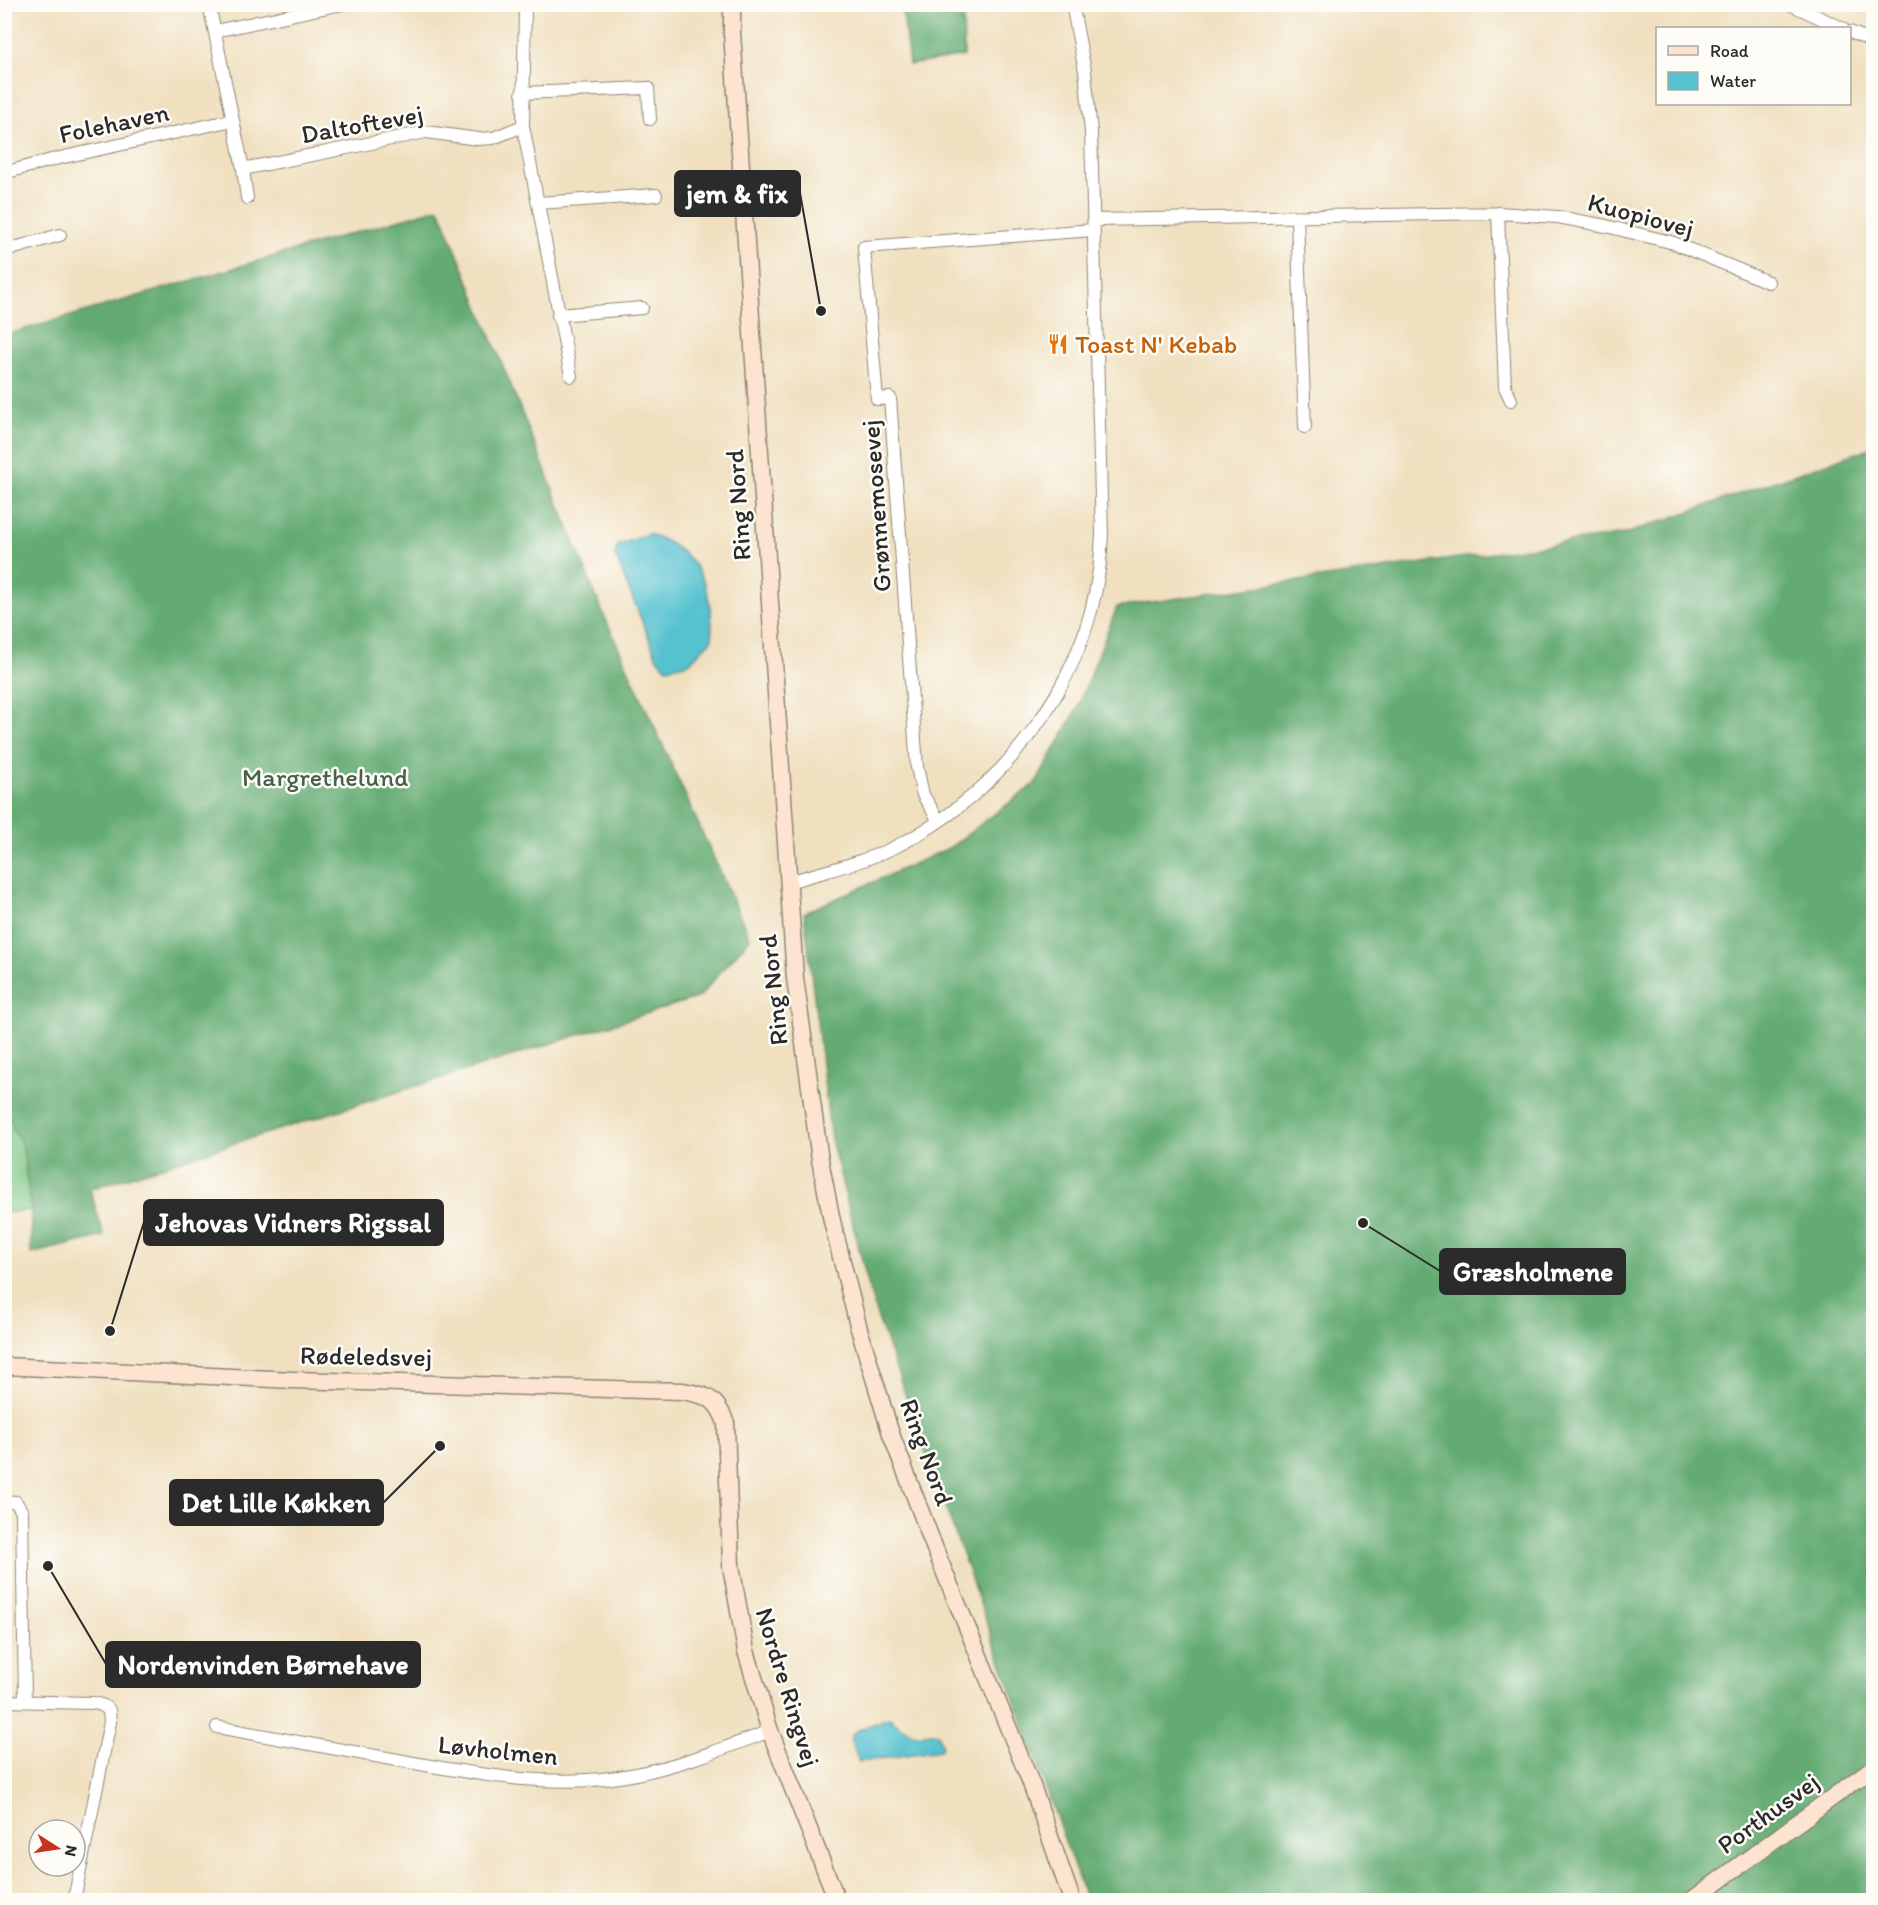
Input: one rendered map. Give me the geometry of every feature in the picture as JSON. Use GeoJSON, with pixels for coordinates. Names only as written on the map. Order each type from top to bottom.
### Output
{"type":"FeatureCollection","features":[{"type":"Feature","properties":{"kind":"main road","name":"Ring Nord"},"geometry":{"type":"LineString","coordinates":[[725,4],[732,33]]}},
{"type":"Feature","properties":{"kind":"main road","name":"Ring Nord"},"geometry":{"type":"LineString","coordinates":[[732,4],[732,33],[795,978],[820,1160],[832,1221],[859,1329],[891,1434],[935,1549],[1031,1783],[1072,1900]]}},
{"type":"Feature","properties":{"kind":"main road","name":"Rødeledsvej"},"geometry":{"type":"LineString","coordinates":[[4,1366],[293,1380],[682,1391],[706,1396],[721,1410]]}},
{"type":"Feature","properties":{"kind":"main road","name":"Nordre Ringvej"},"geometry":{"type":"LineString","coordinates":[[721,1410],[728,1436],[729,1526],[734,1589],[746,1651],[770,1731],[837,1900]]}},
{"type":"Feature","properties":{"kind":"main road","name":"Porthusvej"},"geometry":{"type":"LineString","coordinates":[[1692,1900],[1874,1767]]}},
{"type":"Feature","properties":{"kind":"street"},"geometry":{"type":"LineString","coordinates":[[209,4],[247,198]]}},
{"type":"Feature","properties":{"kind":"street"},"geometry":{"type":"LineString","coordinates":[[215,31],[342,4]]}},
{"type":"Feature","properties":{"kind":"street"},"geometry":{"type":"LineString","coordinates":[[525,4],[523,126],[571,376]]}},
{"type":"Feature","properties":{"kind":"street"},"geometry":{"type":"LineString","coordinates":[[789,882],[844,868],[892,848],[931,828],[984,786],[1026,742],[1061,684],[1082,637],[1099,571],[1102,534],[1090,132],[1084,71],[1072,4]]}},
{"type":"Feature","properties":{"kind":"street"},"geometry":{"type":"LineString","coordinates":[[1790,4],[1840,27]]}},
{"type":"Feature","properties":{"kind":"street"},"geometry":{"type":"LineString","coordinates":[[1851,32],[1874,42]]}},
{"type":"Feature","properties":{"kind":"street"},"geometry":{"type":"LineString","coordinates":[[522,93],[648,88],[650,119]]}},
{"type":"Feature","properties":{"kind":"street","name":"Folehaven"},"geometry":{"type":"LineString","coordinates":[[4,172],[233,120]]}},
{"type":"Feature","properties":{"kind":"street","name":"Daltoftevej"},"geometry":{"type":"LineString","coordinates":[[243,169],[426,132],[478,139],[493,138],[523,126]]}},
{"type":"Feature","properties":{"kind":"street"},"geometry":{"type":"LineString","coordinates":[[538,203],[656,195]]}},
{"type":"Feature","properties":{"kind":"street"},"geometry":{"type":"LineString","coordinates":[[1498,213],[1505,387],[1512,400]]}},
{"type":"Feature","properties":{"kind":"street","name":"Kuopiovej"},"geometry":{"type":"LineString","coordinates":[[1094,225],[1498,213],[1558,217],[1674,243],[1768,282]]}},
{"type":"Feature","properties":{"kind":"street"},"geometry":{"type":"LineString","coordinates":[[1297,218],[1305,427]]}},
{"type":"Feature","properties":{"kind":"street","name":"Grønnemosevej"},"geometry":{"type":"LineString","coordinates":[[939,821],[923,795],[917,767],[890,398],[877,399],[864,247],[1094,225]]}},
{"type":"Feature","properties":{"kind":"street"},"geometry":{"type":"LineString","coordinates":[[4,251],[60,235]]}},
{"type":"Feature","properties":{"kind":"street"},"geometry":{"type":"LineString","coordinates":[[558,315],[642,308]]}},
{"type":"Feature","properties":{"kind":"street"},"geometry":{"type":"LineString","coordinates":[[4,1501],[16,1502],[22,1512],[25,1701]]}},
{"type":"Feature","properties":{"kind":"street"},"geometry":{"type":"LineString","coordinates":[[4,1701],[93,1704],[102,1705],[109,1710],[110,1722],[74,1900]]}},
{"type":"Feature","properties":{"kind":"street","name":"Løvholmen"},"geometry":{"type":"LineString","coordinates":[[217,1727],[471,1773],[523,1779],[577,1780],[630,1775],[687,1761],[770,1731]]}},
{"type":"Feature","properties":{"kind":"green space"},"geometry":{"type":"Polygon","coordinates":[[[902,5],[963,5],[964,56],[909,65],[902,5]]]}},
{"type":"Feature","properties":{"kind":"green space","name":"Margrethelund"},"geometry":{"type":"Polygon","coordinates":[[[439,208],[602,611],[750,938],[699,997],[90,1189],[104,1236],[31,1254],[31,1210],[23,1148],[4,1108],[5,335],[439,208]]]}},
{"type":"Feature","properties":{"kind":"green space"},"geometry":{"type":"Polygon","coordinates":[[[1873,447],[1873,1900],[1086,1900],[874,1307],[831,1139],[804,913],[949,848],[1036,783],[1077,709],[1117,607],[1625,534],[1873,447]]]}},
{"type":"Feature","properties":{"kind":"green space"},"geometry":{"type":"Polygon","coordinates":[[[4,1108],[23,1147],[31,1210],[5,1213],[4,1108]]]}},
{"type":"Feature","properties":{"kind":"water"},"geometry":{"type":"Polygon","coordinates":[[[649,534],[680,551],[692,562],[706,588],[710,604],[712,639],[689,663],[667,668],[657,658],[615,555],[618,545],[649,534]]]}},
{"type":"Feature","properties":{"kind":"water"},"geometry":{"type":"Polygon","coordinates":[[[888,1718],[914,1733],[938,1734],[942,1747],[940,1750],[859,1762],[851,1741],[852,1735],[858,1730],[888,1718]]]}},
{"type":"Feature","properties":{"kind":"place","name":"jem & fix"},"geometry":{"type":"Point","coordinates":[821,311]}},
{"type":"Feature","properties":{"kind":"place","name":"Toast N' Kebab"},"geometry":{"type":"Point","coordinates":[1058,344]}},
{"type":"Feature","properties":{"kind":"place","name":"Græsholmene"},"geometry":{"type":"Point","coordinates":[1363,1223]}},
{"type":"Feature","properties":{"kind":"place","name":"Jehovas Vidners Rigssal"},"geometry":{"type":"Point","coordinates":[110,1331]}},
{"type":"Feature","properties":{"kind":"place","name":"Det Lille Køkken"},"geometry":{"type":"Point","coordinates":[440,1446]}},
{"type":"Feature","properties":{"kind":"place","name":"Nordenvinden Børnehave"},"geometry":{"type":"Point","coordinates":[48,1566]}}]}
